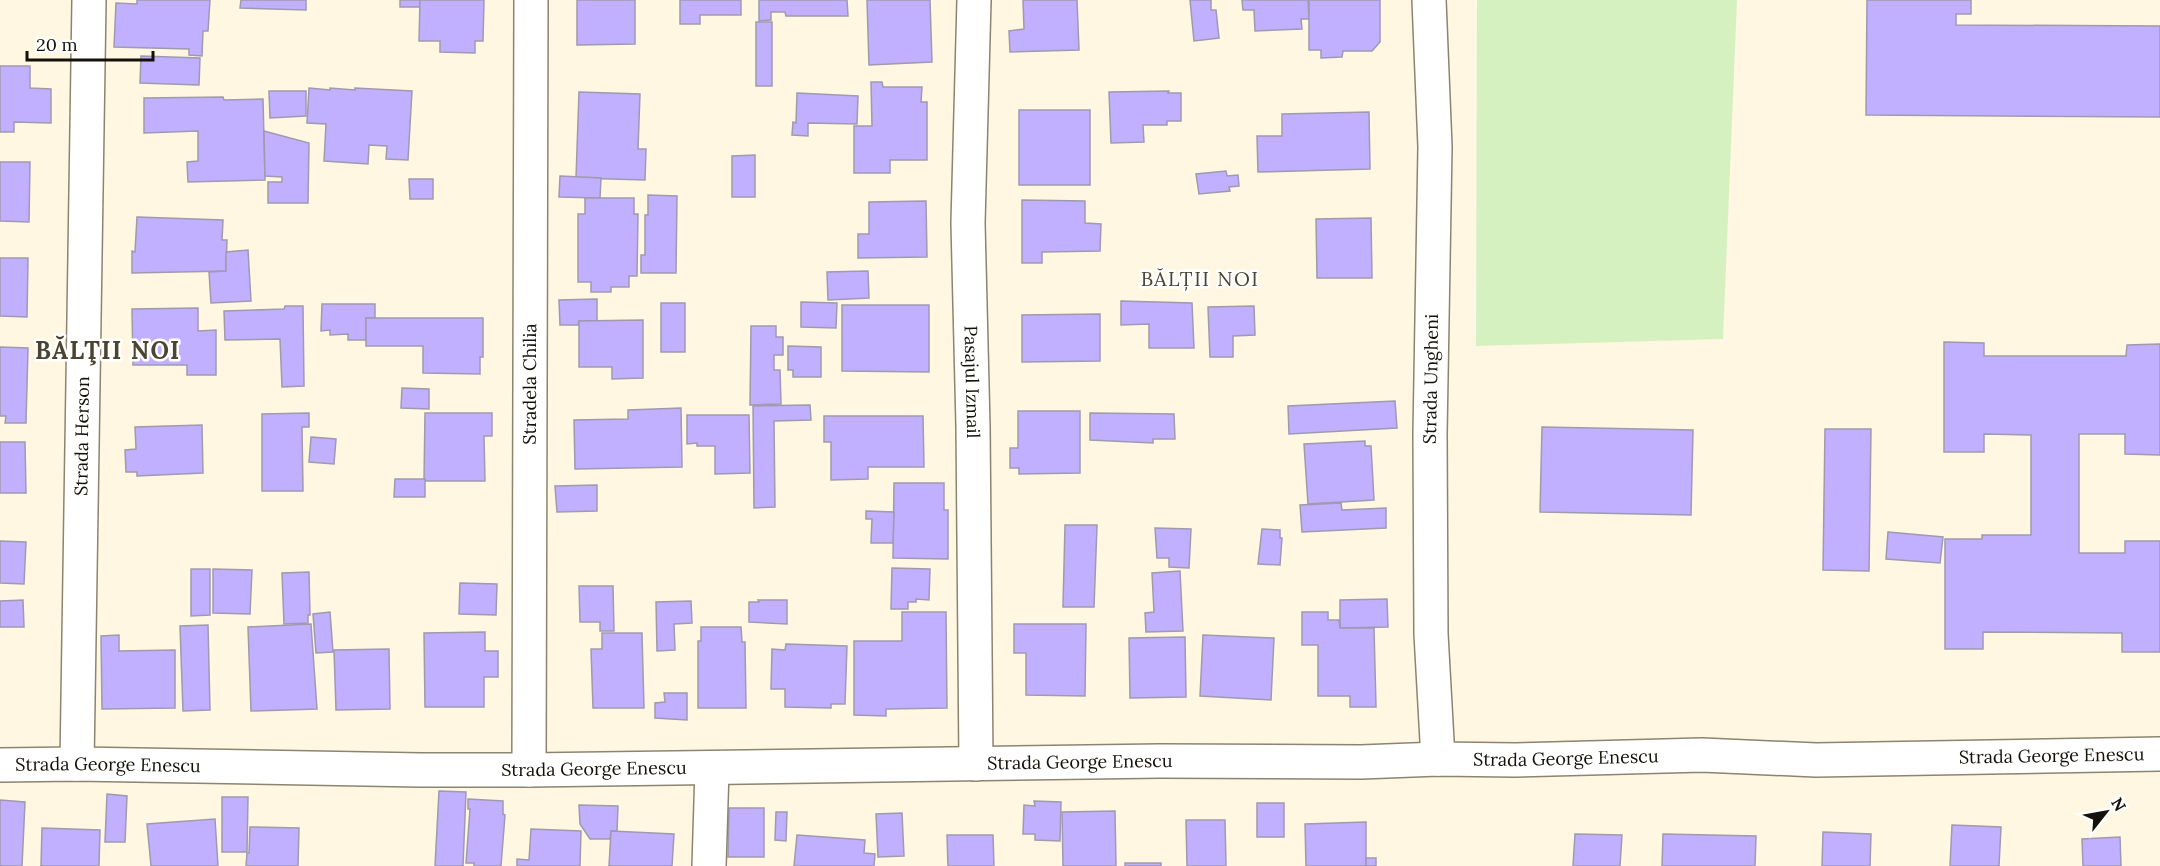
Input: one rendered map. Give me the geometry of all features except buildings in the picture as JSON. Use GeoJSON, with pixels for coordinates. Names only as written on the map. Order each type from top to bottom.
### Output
{"type":"FeatureCollection","features":[{"type":"Feature","properties":{"kind":"street","name":"Strada Herson"},"geometry":{"type":"LineString","coordinates":[[77,764],[89,0]]}},
{"type":"Feature","properties":{"kind":"street","name":"Stradela Chilia"},"geometry":{"type":"LineString","coordinates":[[529,770],[531,0]]}},
{"type":"Feature","properties":{"kind":"street","name":"Pasajul Izmail"},"geometry":{"type":"LineString","coordinates":[[974,0],[968,223],[973,426],[976,764]]}},
{"type":"Feature","properties":{"kind":"street","name":"Strada Ungheni"},"geometry":{"type":"LineString","coordinates":[[1429,0],[1434,147],[1430,434],[1431,634],[1438,759]]}},
{"type":"Feature","properties":{"kind":"street","name":"Strada George Enescu"},"geometry":{"type":"LineString","coordinates":[[0,765],[529,770],[1160,761],[1515,760],[1702,755],[1816,760],[2160,754]]}},
{"type":"Feature","properties":{"kind":"street"},"geometry":{"type":"LineString","coordinates":[[709,866],[712,769]]}},
{"type":"Feature","properties":{"kind":"green space"},"geometry":{"type":"Polygon","coordinates":[[[1477,0],[1737,0],[1723,339],[1476,346],[1477,0]]]}},
{"type":"Feature","properties":{"kind":"district","name":"BĂLȚII NOI"},"geometry":{"type":"Point","coordinates":[1200,279]}},
{"type":"Feature","properties":{"kind":"district","name":"BĂLŢII NOI"},"geometry":{"type":"Point","coordinates":[108,351]}}]}
